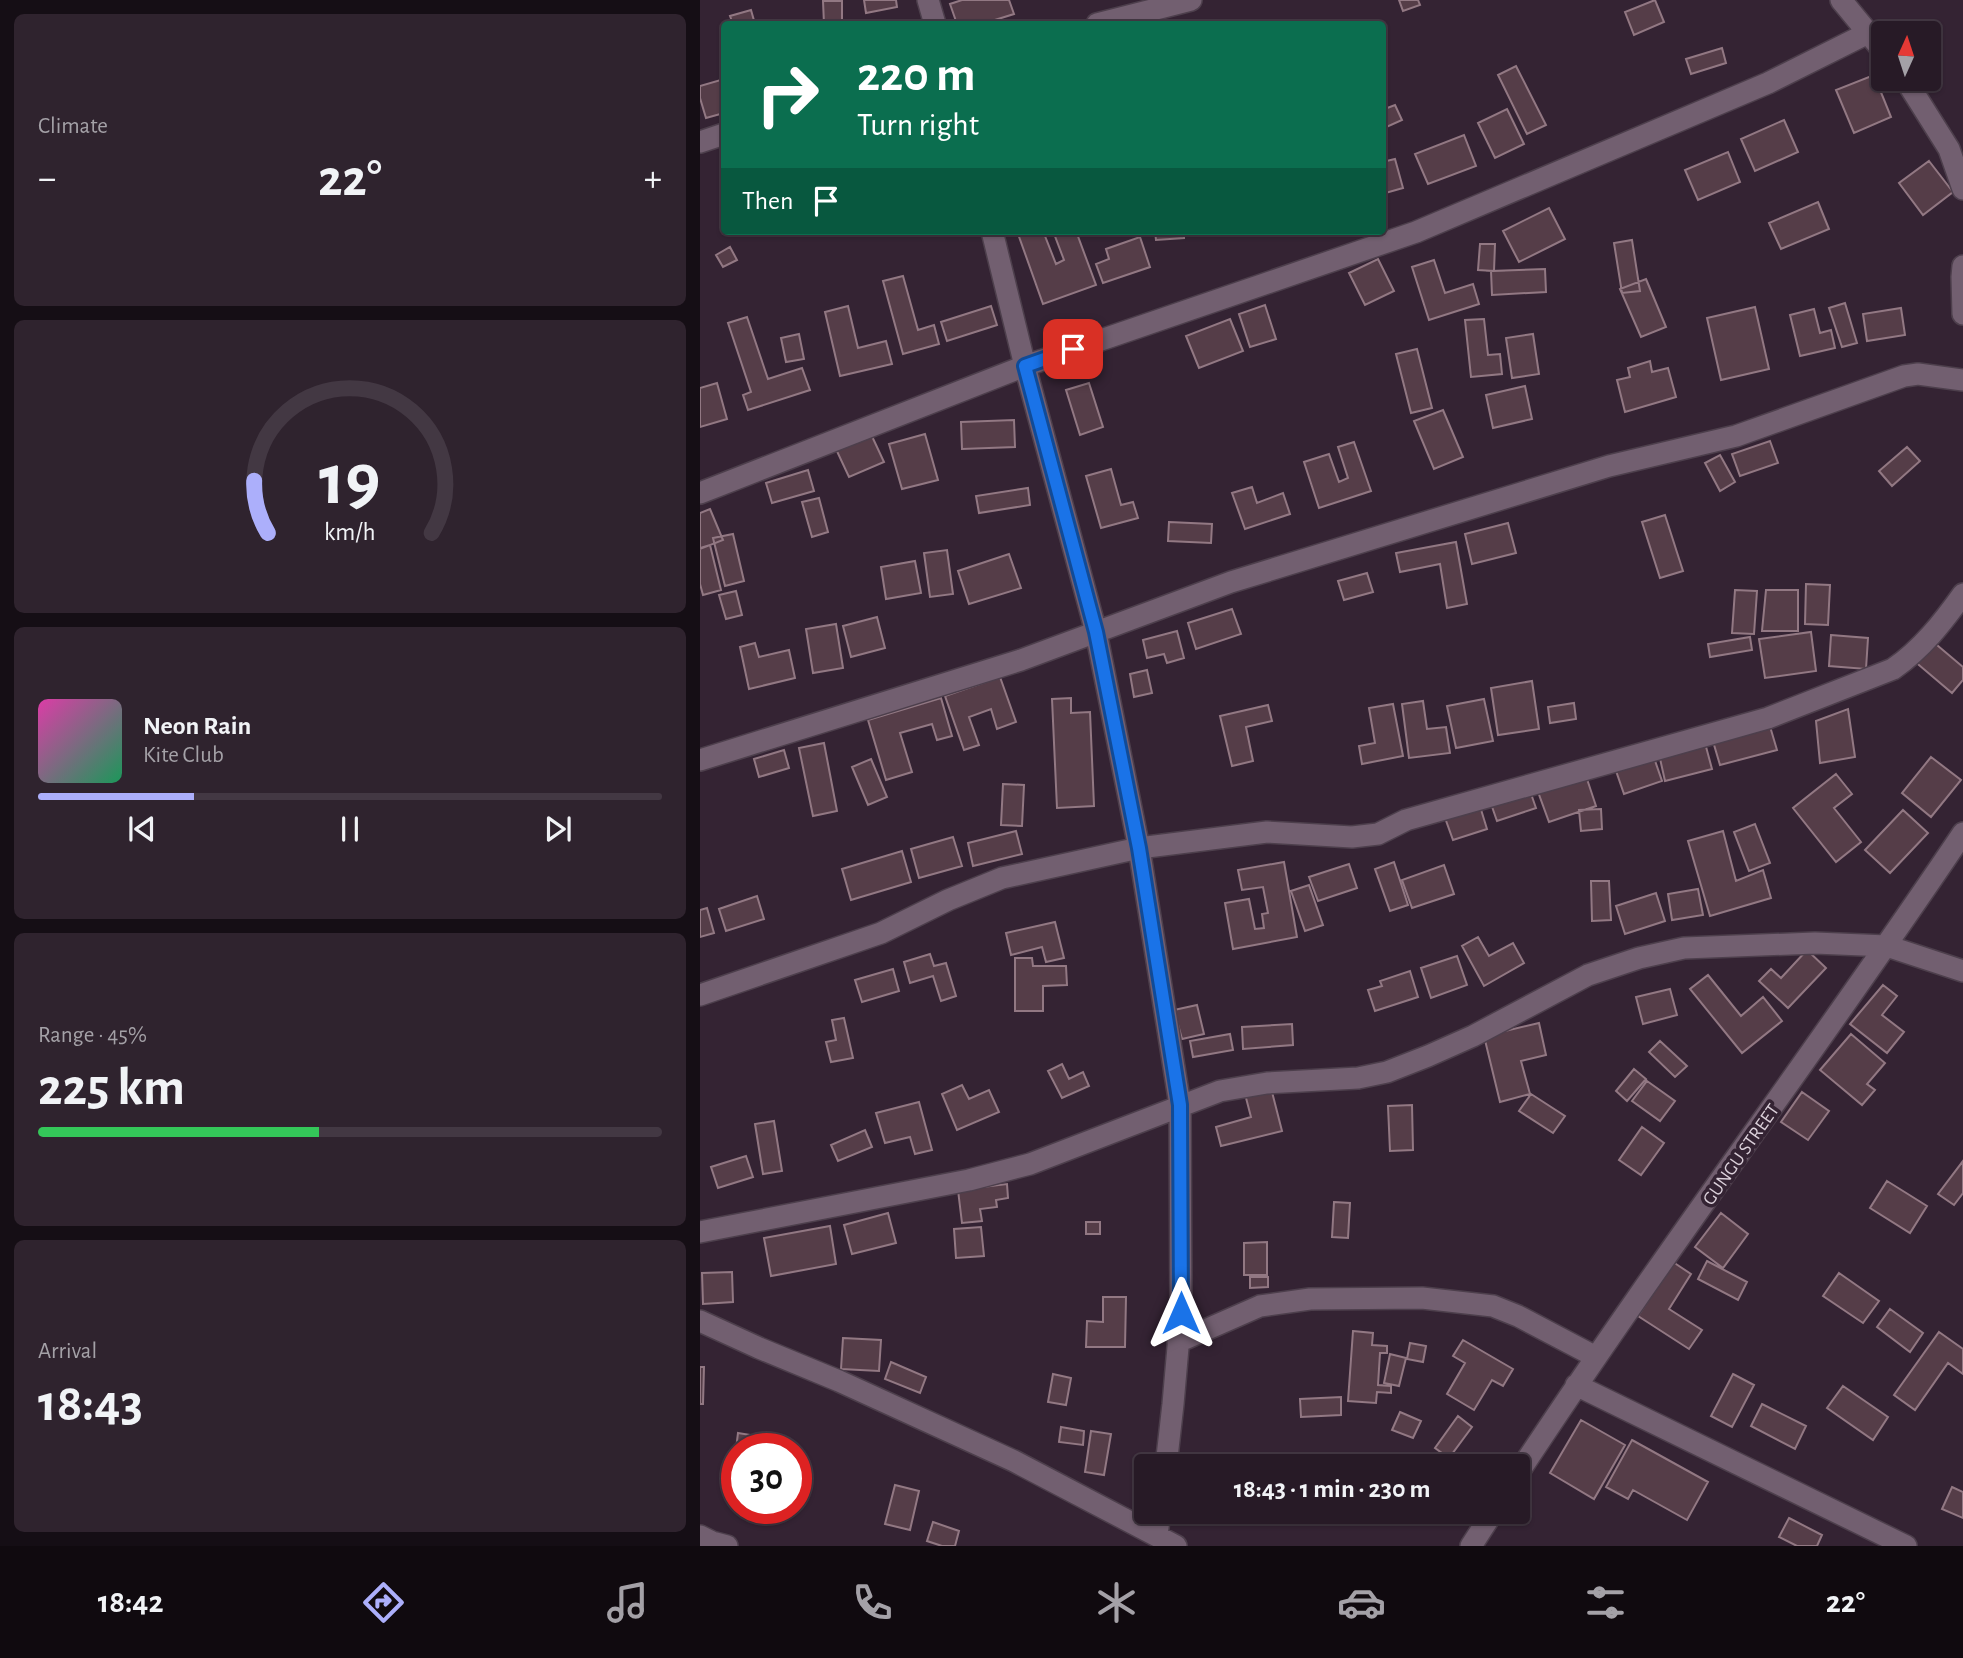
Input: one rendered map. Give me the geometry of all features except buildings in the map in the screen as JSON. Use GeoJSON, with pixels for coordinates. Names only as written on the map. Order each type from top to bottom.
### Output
{"type":"FeatureCollection","features":[{"type":"Feature","properties":{"kind":"street"},"geometry":{"type":"LineString","coordinates":[[928,0],[934,21]]}},
{"type":"Feature","properties":{"kind":"street"},"geometry":{"type":"LineString","coordinates":[[1109,21],[1191,0]]}},
{"type":"Feature","properties":{"kind":"street"},"geometry":{"type":"LineString","coordinates":[[1841,0],[1871,37]]}},
{"type":"Feature","properties":{"kind":"street"},"geometry":{"type":"LineString","coordinates":[[700,493],[1025,366],[1416,232],[1768,83],[1868,33]]}},
{"type":"Feature","properties":{"kind":"street"},"geometry":{"type":"LineString","coordinates":[[1913,91],[1949,149],[1963,189]]}},
{"type":"Feature","properties":{"kind":"street"},"geometry":{"type":"LineString","coordinates":[[700,142],[721,135]]}},
{"type":"Feature","properties":{"kind":"street"},"geometry":{"type":"LineString","coordinates":[[993,235],[1096,632],[1139,848],[1180,1105],[1181,1313],[1167,1454]]}},
{"type":"Feature","properties":{"kind":"street"},"geometry":{"type":"LineString","coordinates":[[1963,265],[1963,314]]}},
{"type":"Feature","properties":{"kind":"street"},"geometry":{"type":"LineString","coordinates":[[700,760],[1021,660],[1231,582],[1609,466],[1736,436],[1911,374],[1963,380]]}},
{"type":"Feature","properties":{"kind":"street"},"geometry":{"type":"LineString","coordinates":[[700,995],[881,933],[948,900],[1002,878],[1139,848],[1267,832],[1352,838],[1378,834],[1406,820],[1768,718],[1905,661],[1940,626],[1963,594]]}},
{"type":"Feature","properties":{"kind":"street","name":"GUNGU STREET"},"geometry":{"type":"LineString","coordinates":[[1530,1455],[1576,1385],[1887,946],[1963,833]]}},
{"type":"Feature","properties":{"kind":"street"},"geometry":{"type":"LineString","coordinates":[[700,1232],[969,1180],[1030,1164],[1220,1091],[1267,1083],[1339,1080],[1387,1072],[1473,1036],[1588,975],[1639,958],[1684,948],[1815,943],[1887,946],[1963,971]]}},
{"type":"Feature","properties":{"kind":"street"},"geometry":{"type":"LineString","coordinates":[[1178,1342],[1260,1306],[1310,1299],[1422,1298],[1493,1306],[1518,1316],[1596,1357]]}},
{"type":"Feature","properties":{"kind":"street"},"geometry":{"type":"LineString","coordinates":[[700,1321],[1014,1461],[1177,1546]]}},
{"type":"Feature","properties":{"kind":"street"},"geometry":{"type":"LineString","coordinates":[[1576,1385],[1906,1546]]}},
{"type":"Feature","properties":{"kind":"street"},"geometry":{"type":"LineString","coordinates":[[1157,1535],[1158,1524]]}},
{"type":"Feature","properties":{"kind":"street"},"geometry":{"type":"LineString","coordinates":[[1471,1546],[1485,1524]]}},
{"type":"Feature","properties":{"kind":"street"},"geometry":{"type":"LineString","coordinates":[[700,1536],[727,1546]]}},
{"type":"Feature","properties":{"kind":"route"},"geometry":{"type":"LineString","coordinates":[[1073,349],[1025,366],[1096,632],[1139,848],[1180,1105],[1181,1313]]}}]}
